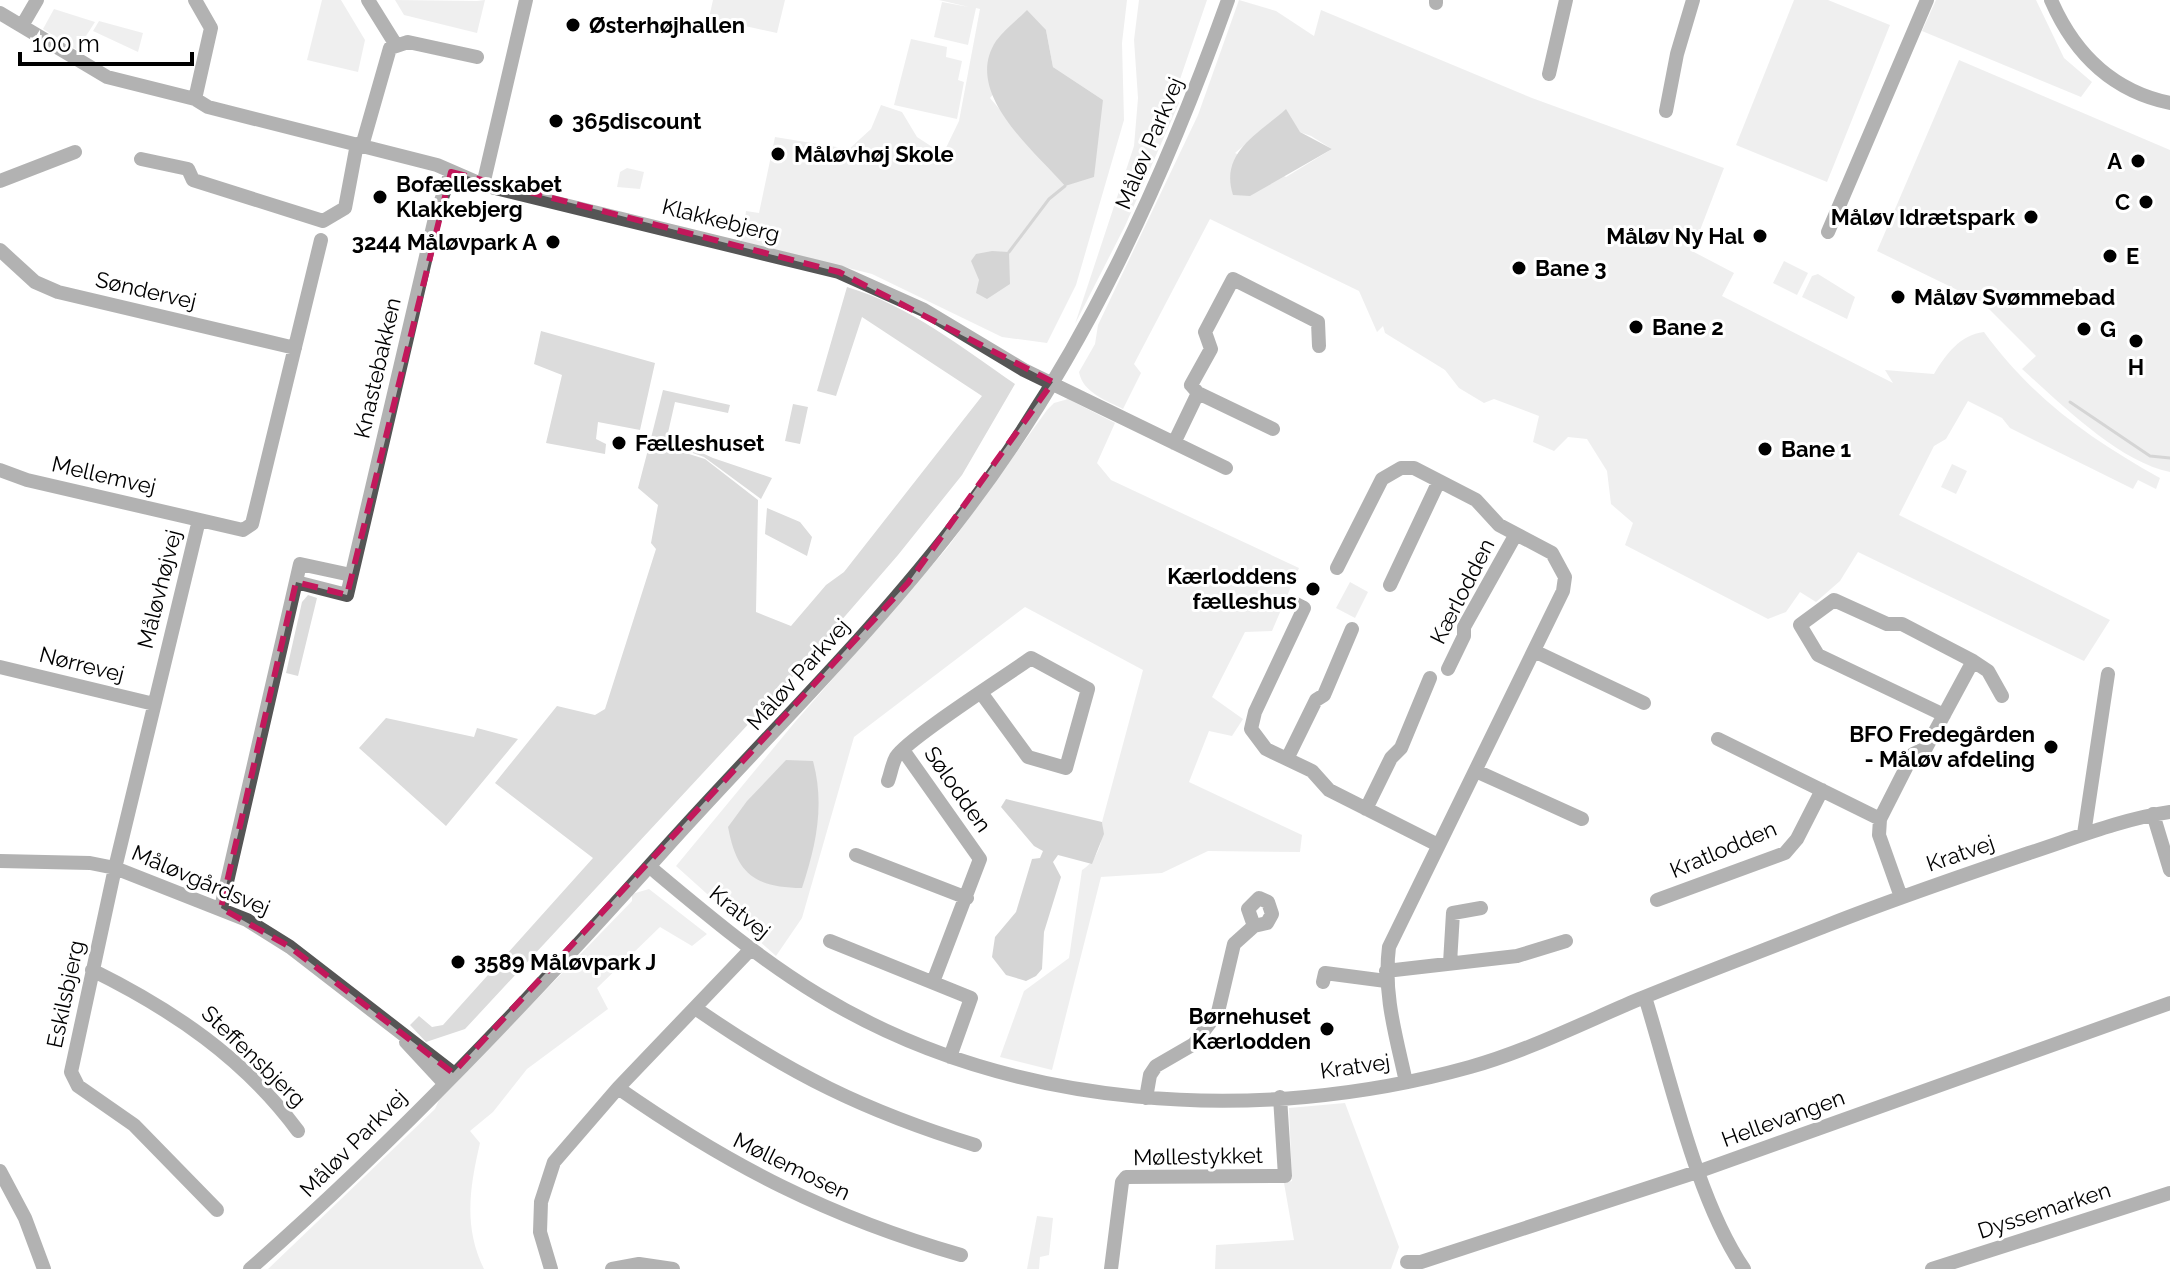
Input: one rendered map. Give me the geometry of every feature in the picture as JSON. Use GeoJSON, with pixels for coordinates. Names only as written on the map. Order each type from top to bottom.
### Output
{"type":"FeatureCollection","features":[{"type":"Feature","properties":{"kind":"street"},"geometry":{"type":"LineString","coordinates":[[23,24],[37,0]]}},
{"type":"Feature","properties":{"kind":"street"},"geometry":{"type":"LineString","coordinates":[[195,0],[211,28],[195,99]]}},
{"type":"Feature","properties":{"kind":"street"},"geometry":{"type":"LineString","coordinates":[[368,0],[396,45]]}},
{"type":"Feature","properties":{"kind":"street"},"geometry":{"type":"LineString","coordinates":[[483,185],[526,0]]}},
{"type":"Feature","properties":{"kind":"street"},"geometry":{"type":"LineString","coordinates":[[1549,74],[1566,0]]}},
{"type":"Feature","properties":{"kind":"street"},"geometry":{"type":"LineString","coordinates":[[1666,111],[1677,54],[1693,0]]}},
{"type":"Feature","properties":{"kind":"street"},"geometry":{"type":"LineString","coordinates":[[1828,232],[1927,0]]}},
{"type":"Feature","properties":{"kind":"street"},"geometry":{"type":"LineString","coordinates":[[2051,0],[2074,44],[2105,75],[2142,96],[2170,103]]}},
{"type":"Feature","properties":{"kind":"street","name":"Måløv Parkvej"},"geometry":{"type":"LineString","coordinates":[[250,1269],[318,1209],[449,1078],[650,867],[908,583],[966,511],[1053,382],[1091,317],[1158,184],[1225,6]]}},
{"type":"Feature","properties":{"kind":"street","name":"Klakkebjerg"},"geometry":{"type":"LineString","coordinates":[[0,13],[107,77],[195,99],[208,107],[437,165],[483,185],[839,272],[924,310],[1024,370],[1226,468]]}},
{"type":"Feature","properties":{"kind":"street"},"geometry":{"type":"LineString","coordinates":[[141,159],[188,169],[193,180],[323,221],[345,208],[386,52],[408,42],[477,57]]}},
{"type":"Feature","properties":{"kind":"street"},"geometry":{"type":"LineString","coordinates":[[0,181],[75,152]]}},
{"type":"Feature","properties":{"kind":"street","name":"Knastebakken"},"geometry":{"type":"LineString","coordinates":[[221,908],[300,564],[351,575],[435,218],[451,172]]}},
{"type":"Feature","properties":{"kind":"street","name":"Måløvhøjvej"},"geometry":{"type":"LineString","coordinates":[[115,868],[199,520],[243,530],[252,524],[321,240]]}},
{"type":"Feature","properties":{"kind":"street","name":"Søndervej"},"geometry":{"type":"LineString","coordinates":[[0,250],[35,282],[58,292],[295,348]]}},
{"type":"Feature","properties":{"kind":"street"},"geometry":{"type":"LineString","coordinates":[[1273,429],[1198,393],[1191,385],[1211,349],[1205,332],[1233,279],[1318,322],[1319,346]]}},
{"type":"Feature","properties":{"kind":"street"},"geometry":{"type":"LineString","coordinates":[[1174,443],[1198,393]]}},
{"type":"Feature","properties":{"kind":"street","name":"Kærlodden"},"geometry":{"type":"LineString","coordinates":[[1337,568],[1382,479],[1391,472],[1414,468],[1476,500],[1499,525],[1552,553],[1565,577],[1563,591],[1398,923],[1389,947],[1386,976],[1406,1082]]}},
{"type":"Feature","properties":{"kind":"street","name":"Mellemvej"},"geometry":{"type":"LineString","coordinates":[[0,470],[27,480],[199,520]]}},
{"type":"Feature","properties":{"kind":"street"},"geometry":{"type":"LineString","coordinates":[[1390,585],[1439,481]]}},
{"type":"Feature","properties":{"kind":"street","name":"Kærlodden"},"geometry":{"type":"LineString","coordinates":[[1448,669],[1464,636],[1464,627],[1516,534]]}},
{"type":"Feature","properties":{"kind":"street"},"geometry":{"type":"LineString","coordinates":[[1944,715],[1818,655],[1800,625],[1834,600],[1887,624],[1902,624],[1973,661],[1988,671],[2002,696]]}},
{"type":"Feature","properties":{"kind":"street"},"geometry":{"type":"LineString","coordinates":[[1292,602],[1304,608],[1255,712],[1251,729],[1266,749],[1312,771],[1329,790],[1438,845]]}},
{"type":"Feature","properties":{"kind":"street"},"geometry":{"type":"LineString","coordinates":[[1287,759],[1316,700],[1324,695],[1352,629]]}},
{"type":"Feature","properties":{"kind":"street"},"geometry":{"type":"LineString","coordinates":[[1534,651],[1644,703]]}},
{"type":"Feature","properties":{"kind":"street","name":"Sølodden"},"geometry":{"type":"LineString","coordinates":[[888,781],[896,757],[903,750],[1031,658],[1088,689],[1066,768],[1028,757],[982,694]]}},
{"type":"Feature","properties":{"kind":"street"},"geometry":{"type":"LineString","coordinates":[[1901,897],[1879,835],[1880,819],[1913,754],[1926,748],[1973,661]]}},
{"type":"Feature","properties":{"kind":"street","name":"Nørrevej"},"geometry":{"type":"LineString","coordinates":[[0,667],[154,704]]}},
{"type":"Feature","properties":{"kind":"street"},"geometry":{"type":"LineString","coordinates":[[2084,834],[2108,674]]}},
{"type":"Feature","properties":{"kind":"street"},"geometry":{"type":"LineString","coordinates":[[1366,809],[1391,758],[1401,748],[1430,678]]}},
{"type":"Feature","properties":{"kind":"street"},"geometry":{"type":"LineString","coordinates":[[1718,739],[1880,819]]}},
{"type":"Feature","properties":{"kind":"street","name":"Sølodden"},"geometry":{"type":"LineString","coordinates":[[903,750],[980,859],[933,982]]}},
{"type":"Feature","properties":{"kind":"street"},"geometry":{"type":"LineString","coordinates":[[1476,771],[1582,819]]}},
{"type":"Feature","properties":{"kind":"street","name":"Kratlodden"},"geometry":{"type":"LineString","coordinates":[[1657,900],[1785,853],[1797,839],[1822,790]]}},
{"type":"Feature","properties":{"kind":"street","name":"Kratvej"},"geometry":{"type":"LineString","coordinates":[[650,867],[750,950],[859,1018],[950,1057],[1027,1079],[1146,1098],[1224,1100],[1344,1092],[1406,1082],[1485,1062],[1901,897],[2084,834],[2170,812]]}},
{"type":"Feature","properties":{"kind":"street"},"geometry":{"type":"LineString","coordinates":[[2153,814],[2170,870]]}},
{"type":"Feature","properties":{"kind":"street"},"geometry":{"type":"LineString","coordinates":[[856,855],[967,898]]}},
{"type":"Feature","properties":{"kind":"street","name":"Måløvgårdsvej"},"geometry":{"type":"LineString","coordinates":[[0,861],[81,863],[115,868],[247,920],[290,947],[449,1078]]}},
{"type":"Feature","properties":{"kind":"street","name":"Eskilsbjerg"},"geometry":{"type":"LineString","coordinates":[[115,868],[71,1072],[78,1086],[134,1125],[217,1210]]}},
{"type":"Feature","properties":{"kind":"street"},"geometry":{"type":"LineString","coordinates":[[1450,963],[1453,913],[1481,908]]}},
{"type":"Feature","properties":{"kind":"street"},"geometry":{"type":"LineString","coordinates":[[1146,1098],[1150,1075],[1156,1066],[1194,1044],[1218,1012],[1234,944],[1254,926]]}},
{"type":"Feature","properties":{"kind":"street"},"geometry":{"type":"LineString","coordinates":[[830,941],[971,998],[950,1057]]}},
{"type":"Feature","properties":{"kind":"street"},"geometry":{"type":"LineString","coordinates":[[1323,982],[1325,973],[1386,976],[1450,963],[1517,956],[1566,941]]}},
{"type":"Feature","properties":{"kind":"street"},"geometry":{"type":"LineString","coordinates":[[551,1269],[540,1232],[541,1202],[550,1171],[565,1146],[750,950]]}},
{"type":"Feature","properties":{"kind":"street","name":"Steffensbjerg"},"geometry":{"type":"LineString","coordinates":[[92,970],[147,997],[209,1039],[298,1131]]}},
{"type":"Feature","properties":{"kind":"street"},"geometry":{"type":"LineString","coordinates":[[1645,997],[1722,1232],[1744,1269]]}},
{"type":"Feature","properties":{"kind":"street","name":"Hellevangen"},"geometry":{"type":"LineString","coordinates":[[1407,1262],[1421,1262],[1700,1171],[2170,1003]]}},
{"type":"Feature","properties":{"kind":"street"},"geometry":{"type":"LineString","coordinates":[[695,1008],[749,1046],[852,1102],[975,1145]]}},
{"type":"Feature","properties":{"kind":"street","name":"Møllemosen"},"geometry":{"type":"LineString","coordinates":[[618,1088],[692,1140],[758,1177],[884,1233],[961,1255]]}},
{"type":"Feature","properties":{"kind":"street","name":"Møllestykket"},"geometry":{"type":"LineString","coordinates":[[1111,1269],[1122,1182],[1126,1177],[1285,1176],[1280,1097]]}},
{"type":"Feature","properties":{"kind":"street"},"geometry":{"type":"LineString","coordinates":[[0,1171],[25,1218],[44,1269]]}},
{"type":"Feature","properties":{"kind":"street","name":"Dyssemarken"},"geometry":{"type":"LineString","coordinates":[[1932,1269],[2170,1193]]}},
{"type":"Feature","properties":{"kind":"street"},"geometry":{"type":"LineString","coordinates":[[612,1269],[639,1264],[673,1269]]}},
{"type":"Feature","properties":{"kind":"highlighted area"},"geometry":{"type":"Polygon","coordinates":[[[451,172],[839,272],[1053,382],[908,583],[453,1073],[290,947],[221,908],[296,582],[347,595],[451,172]]]}},
{"type":"Feature","properties":{"kind":"shaded area"},"geometry":{"type":"Polygon","coordinates":[[[322,0],[341,0],[365,40],[358,72],[307,60],[322,0]]]}},
{"type":"Feature","properties":{"kind":"shaded area"},"geometry":{"type":"Polygon","coordinates":[[[395,0],[485,0],[477,33],[404,15],[395,0]]]}},
{"type":"Feature","properties":{"kind":"shaded area"},"geometry":{"type":"Polygon","coordinates":[[[713,0],[785,0],[777,33],[709,18],[713,0]]]}},
{"type":"Feature","properties":{"kind":"shaded area"},"geometry":{"type":"Polygon","coordinates":[[[939,0],[1127,0],[1122,43],[1124,120],[1076,285],[1047,343],[1002,337],[872,274],[741,241],[743,224],[757,230],[745,218],[746,211],[759,213],[775,137],[849,149],[871,129],[881,105],[902,112],[917,137],[943,154],[959,121],[980,9],[976,8],[968,45],[934,37],[942,2],[969,7],[939,0]],[[1046,30],[990,98],[1065,186],[1103,100],[1053,67],[1046,30]]]}},
{"type":"Feature","properties":{"kind":"shaded area"},"geometry":{"type":"Polygon","coordinates":[[[1139,0],[1207,0],[1174,97],[1179,103],[1125,226],[1075,324],[1134,146],[1138,98],[1134,40],[1139,0]]]}},
{"type":"Feature","properties":{"kind":"shaded area"},"geometry":{"type":"Polygon","coordinates":[[[1239,0],[1276,11],[1314,36],[1321,10],[1532,98],[1724,168],[1692,251],[1734,273],[1722,296],[1893,383],[1885,370],[1934,374],[1961,341],[1984,332],[2002,356],[2042,397],[2086,432],[2160,478],[2156,489],[2138,480],[2133,489],[2010,428],[2002,418],[1968,401],[1946,439],[1934,446],[1899,515],[2110,620],[2084,661],[1858,552],[1840,581],[1816,602],[1800,592],[1786,612],[1768,619],[1625,545],[1633,523],[1611,504],[1607,471],[1587,439],[1568,437],[1554,451],[1533,442],[1539,416],[1494,399],[1484,403],[1459,388],[1445,370],[1385,333],[1383,326],[1377,332],[1359,291],[1210,219],[1134,364],[1141,373],[1123,409],[1103,399],[1090,391],[1079,372],[1095,344],[1098,325],[1198,115],[1239,0]],[[1272,122],[1235,153],[1286,177],[1332,149],[1311,136],[1272,122]]]}},
{"type":"Feature","properties":{"kind":"shaded area"},"geometry":{"type":"Polygon","coordinates":[[[1794,0],[1828,0],[1890,25],[1827,182],[1736,145],[1794,0]]]}},
{"type":"Feature","properties":{"kind":"shaded area"},"geometry":{"type":"Polygon","coordinates":[[[1936,0],[2036,0],[2064,58],[2092,82],[2081,97],[1922,31],[1936,0]]]}},
{"type":"Feature","properties":{"kind":"shaded area"},"geometry":{"type":"Polygon","coordinates":[[[54,9],[95,22],[77,50],[43,29],[54,9]]]}},
{"type":"Feature","properties":{"kind":"shaded area"},"geometry":{"type":"Polygon","coordinates":[[[1027,10],[1046,30],[1053,67],[1103,100],[1094,177],[1065,186],[1006,120],[988,81],[988,61],[996,41],[1027,10]]]}},
{"type":"Feature","properties":{"kind":"shaded area"},"geometry":{"type":"Polygon","coordinates":[[[99,21],[143,33],[138,52],[93,31],[99,21]]]}},
{"type":"Feature","properties":{"kind":"shaded area"},"geometry":{"type":"Polygon","coordinates":[[[911,39],[947,47],[946,57],[962,61],[958,80],[964,82],[957,119],[894,105],[911,39]]]}},
{"type":"Feature","properties":{"kind":"shaded area","name":"Måløv Idrætspark"},"geometry":{"type":"Polygon","coordinates":[[[1959,60],[2170,150],[2170,472],[2131,457],[2054,398],[2022,369],[2036,356],[1982,302],[1877,251],[1959,60]]]}},
{"type":"Feature","properties":{"kind":"shaded area"},"geometry":{"type":"Polygon","coordinates":[[[1286,109],[1300,132],[1332,149],[1250,196],[1233,195],[1230,180],[1237,155],[1254,135],[1286,109]]]}},
{"type":"Feature","properties":{"kind":"shaded area"},"geometry":{"type":"Polygon","coordinates":[[[627,168],[644,172],[640,189],[617,187],[620,172],[627,168]]]}},
{"type":"Feature","properties":{"kind":"shaded area"},"geometry":{"type":"Polygon","coordinates":[[[1009,252],[1010,284],[987,299],[976,293],[979,280],[971,261],[976,254],[1009,252]]]}},
{"type":"Feature","properties":{"kind":"shaded area"},"geometry":{"type":"Polygon","coordinates":[[[1784,261],[1808,273],[1797,295],[1773,283],[1784,261]]]}},
{"type":"Feature","properties":{"kind":"shaded area"},"geometry":{"type":"Polygon","coordinates":[[[1818,274],[1855,297],[1847,319],[1802,297],[1812,276],[1818,274]]]}},
{"type":"Feature","properties":{"kind":"shaded area"},"geometry":{"type":"Polygon","coordinates":[[[847,287],[913,316],[1015,384],[962,475],[898,555],[794,675],[465,1029],[426,1042],[410,1025],[419,1016],[432,1027],[443,1025],[593,858],[495,783],[557,706],[595,715],[605,709],[656,549],[651,543],[658,505],[638,488],[650,442],[705,459],[758,500],[756,612],[791,626],[826,585],[844,572],[982,396],[862,317],[836,396],[817,391],[847,287]]]}},
{"type":"Feature","properties":{"kind":"shaded area"},"geometry":{"type":"Polygon","coordinates":[[[541,331],[655,363],[640,430],[598,422],[596,439],[606,444],[605,454],[546,443],[562,375],[534,364],[541,331]]]}},
{"type":"Feature","properties":{"kind":"shaded area"},"geometry":{"type":"Polygon","coordinates":[[[663,390],[730,405],[728,413],[675,402],[667,437],[713,458],[772,478],[761,499],[704,457],[651,438],[663,390]]]}},
{"type":"Feature","properties":{"kind":"shaded area"},"geometry":{"type":"Polygon","coordinates":[[[1068,399],[1115,423],[1097,463],[1111,480],[1299,568],[1272,631],[1245,632],[1212,697],[1243,719],[1232,736],[1209,731],[1189,782],[1302,835],[1300,852],[1208,851],[1162,873],[1101,877],[1052,1070],[1000,1057],[1024,991],[1069,958],[1082,870],[1092,861],[1101,842],[1102,822],[1143,670],[1025,607],[854,737],[802,918],[776,956],[676,866],[795,722],[948,547],[1047,410],[1054,403],[1068,399]]]}},
{"type":"Feature","properties":{"kind":"shaded area"},"geometry":{"type":"Polygon","coordinates":[[[793,404],[808,407],[800,444],[785,441],[793,404]]]}},
{"type":"Feature","properties":{"kind":"shaded area"},"geometry":{"type":"Polygon","coordinates":[[[1952,464],[1967,471],[1956,494],[1941,487],[1952,464]]]}},
{"type":"Feature","properties":{"kind":"shaded area"},"geometry":{"type":"Polygon","coordinates":[[[767,508],[800,522],[812,537],[807,556],[765,534],[767,508]]]}},
{"type":"Feature","properties":{"kind":"shaded area"},"geometry":{"type":"Polygon","coordinates":[[[1350,582],[1368,592],[1355,618],[1336,608],[1350,582]]]}},
{"type":"Feature","properties":{"kind":"shaded area"},"geometry":{"type":"Polygon","coordinates":[[[308,595],[317,598],[298,676],[286,673],[302,602],[308,595]]]}},
{"type":"Feature","properties":{"kind":"shaded area"},"geometry":{"type":"Polygon","coordinates":[[[386,718],[474,737],[477,728],[518,739],[446,826],[359,748],[386,718]]]}},
{"type":"Feature","properties":{"kind":"shaded area"},"geometry":{"type":"Polygon","coordinates":[[[786,760],[813,761],[817,777],[817,825],[802,888],[772,885],[751,875],[737,857],[728,827],[747,801],[786,760]]]}},
{"type":"Feature","properties":{"kind":"shaded area"},"geometry":{"type":"Polygon","coordinates":[[[1006,799],[1102,822],[1104,834],[1092,864],[1058,855],[1053,862],[1061,877],[1044,932],[1042,969],[1026,981],[1006,975],[992,957],[995,937],[1016,912],[1032,859],[1040,858],[1043,851],[1034,846],[1001,807],[1006,799]]]}},
{"type":"Feature","properties":{"kind":"shaded area"},"geometry":{"type":"Polygon","coordinates":[[[649,889],[707,934],[692,946],[660,927],[597,988],[608,1009],[527,1069],[493,1112],[470,1131],[480,1143],[470,1206],[473,1238],[484,1269],[268,1269],[435,1109],[439,1100],[632,901],[632,894],[649,889]]]}},
{"type":"Feature","properties":{"kind":"shaded area"},"geometry":{"type":"Polygon","coordinates":[[[1345,1103],[1399,1247],[1391,1269],[1215,1269],[1216,1245],[1294,1240],[1284,1183],[1292,1181],[1289,1108],[1345,1103]]]}},
{"type":"Feature","properties":{"kind":"shaded area"},"geometry":{"type":"Polygon","coordinates":[[[1037,1216],[1053,1218],[1049,1255],[1040,1257],[1039,1269],[1027,1269],[1037,1216]]]}},
{"type":"Feature","properties":{"kind":"waterway"},"geometry":{"type":"LineString","coordinates":[[1009,252],[1049,199],[1065,186]]}},
{"type":"Feature","properties":{"kind":"waterway"},"geometry":{"type":"LineString","coordinates":[[2070,402],[2150,456],[2170,458]]}},
{"type":"Feature","properties":{"kind":"place","name":"Østerhøjhallen"},"geometry":{"type":"Point","coordinates":[573,25]}},
{"type":"Feature","properties":{"kind":"place","name":"365discount"},"geometry":{"type":"Point","coordinates":[556,121]}},
{"type":"Feature","properties":{"kind":"place","name":"Måløvhøj Skole"},"geometry":{"type":"Point","coordinates":[778,154]}},
{"type":"Feature","properties":{"kind":"place","name":"A"},"geometry":{"type":"Point","coordinates":[2138,161]}},
{"type":"Feature","properties":{"kind":"place","name":"Bofællesskabet Klakkebjerg"},"geometry":{"type":"Point","coordinates":[380,197]}},
{"type":"Feature","properties":{"kind":"place","name":"C"},"geometry":{"type":"Point","coordinates":[2146,202]}},
{"type":"Feature","properties":{"kind":"place","name":"Måløv Idrætspark"},"geometry":{"type":"Point","coordinates":[2031,217]}},
{"type":"Feature","properties":{"kind":"place","name":"Måløv Ny Hal"},"geometry":{"type":"Point","coordinates":[1760,236]}},
{"type":"Feature","properties":{"kind":"place","name":"3244 Måløvpark A"},"geometry":{"type":"Point","coordinates":[553,242]}},
{"type":"Feature","properties":{"kind":"place","name":"E"},"geometry":{"type":"Point","coordinates":[2110,256]}},
{"type":"Feature","properties":{"kind":"place","name":"Bane 3"},"geometry":{"type":"Point","coordinates":[1519,268]}},
{"type":"Feature","properties":{"kind":"place","name":"Måløv Svømmebad"},"geometry":{"type":"Point","coordinates":[1898,297]}},
{"type":"Feature","properties":{"kind":"place","name":"Bane 2"},"geometry":{"type":"Point","coordinates":[1636,327]}},
{"type":"Feature","properties":{"kind":"place","name":"G"},"geometry":{"type":"Point","coordinates":[2084,329]}},
{"type":"Feature","properties":{"kind":"place","name":"H"},"geometry":{"type":"Point","coordinates":[2136,341]}},
{"type":"Feature","properties":{"kind":"place","name":"Fælleshuset"},"geometry":{"type":"Point","coordinates":[619,443]}},
{"type":"Feature","properties":{"kind":"place","name":"Bane 1"},"geometry":{"type":"Point","coordinates":[1765,449]}},
{"type":"Feature","properties":{"kind":"place","name":"Kærloddens fælleshus"},"geometry":{"type":"Point","coordinates":[1313,589]}},
{"type":"Feature","properties":{"kind":"place","name":"BFO Fredegården - Måløv afdeling"},"geometry":{"type":"Point","coordinates":[2051,747]}},
{"type":"Feature","properties":{"kind":"place","name":"3589 Måløvpark J"},"geometry":{"type":"Point","coordinates":[458,962]}},
{"type":"Feature","properties":{"kind":"place","name":"Børnehuset Kærlodden"},"geometry":{"type":"Point","coordinates":[1327,1029]}}]}
